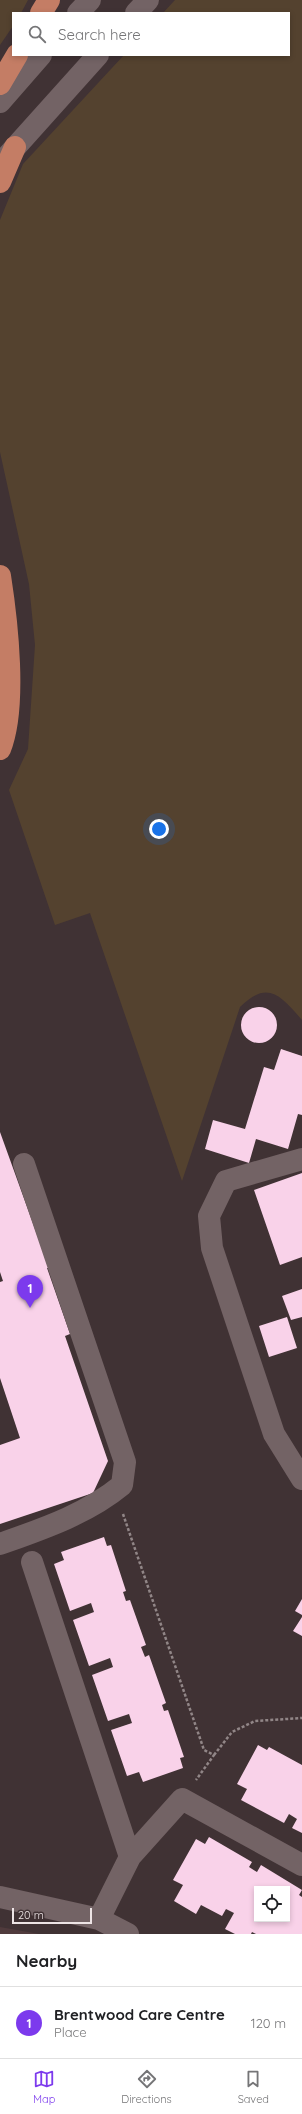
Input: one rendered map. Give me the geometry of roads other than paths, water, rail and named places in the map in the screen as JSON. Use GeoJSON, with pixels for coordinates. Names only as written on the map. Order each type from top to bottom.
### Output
{"type":"FeatureCollection","features":[{"type":"Feature","properties":{"kind":"highway"},"geometry":{"type":"LineString","coordinates":[[42,12],[49,0]]}},
{"type":"Feature","properties":{"kind":"highway"},"geometry":{"type":"LineString","coordinates":[[0,84],[16,56]]}},
{"type":"Feature","properties":{"kind":"highway"},"geometry":{"type":"LineString","coordinates":[[0,182],[15,147]]}},
{"type":"Feature","properties":{"kind":"highway"},"geometry":{"type":"LineString","coordinates":[[0,576],[6,620],[8,667],[5,738],[0,749]]}},
{"type":"Feature","properties":{"kind":"street"},"geometry":{"type":"LineString","coordinates":[[79,12],[90,0]]}},
{"type":"Feature","properties":{"kind":"street"},"geometry":{"type":"LineString","coordinates":[[137,12],[148,0]]}},
{"type":"Feature","properties":{"kind":"street"},"geometry":{"type":"LineString","coordinates":[[0,102],[40,56]]}},
{"type":"Feature","properties":{"kind":"street"},"geometry":{"type":"LineString","coordinates":[[0,164],[97,56]]}},
{"type":"Feature","properties":{"kind":"street"},"geometry":{"type":"LineString","coordinates":[[302,1159],[226,1181],[209,1216],[212,1248],[274,1434],[302,1478]]}},
{"type":"Feature","properties":{"kind":"street"},"geometry":{"type":"LineString","coordinates":[[0,1544],[43,1529],[101,1502],[122,1485],[125,1462],[24,1164]]}},
{"type":"Feature","properties":{"kind":"street"},"geometry":{"type":"LineString","coordinates":[[32,1562],[130,1857]]}},
{"type":"Feature","properties":{"kind":"street"},"geometry":{"type":"LineString","coordinates":[[89,1923],[130,1857],[182,1799],[302,1865]]}},
{"type":"Feature","properties":{"kind":"street"},"geometry":{"type":"LineString","coordinates":[[0,1897],[128,1934]]}},
{"type":"Feature","properties":{"kind":"place","name":"Brentwood Care Centre"},"geometry":{"type":"Point","coordinates":[30,1308]}}]}
